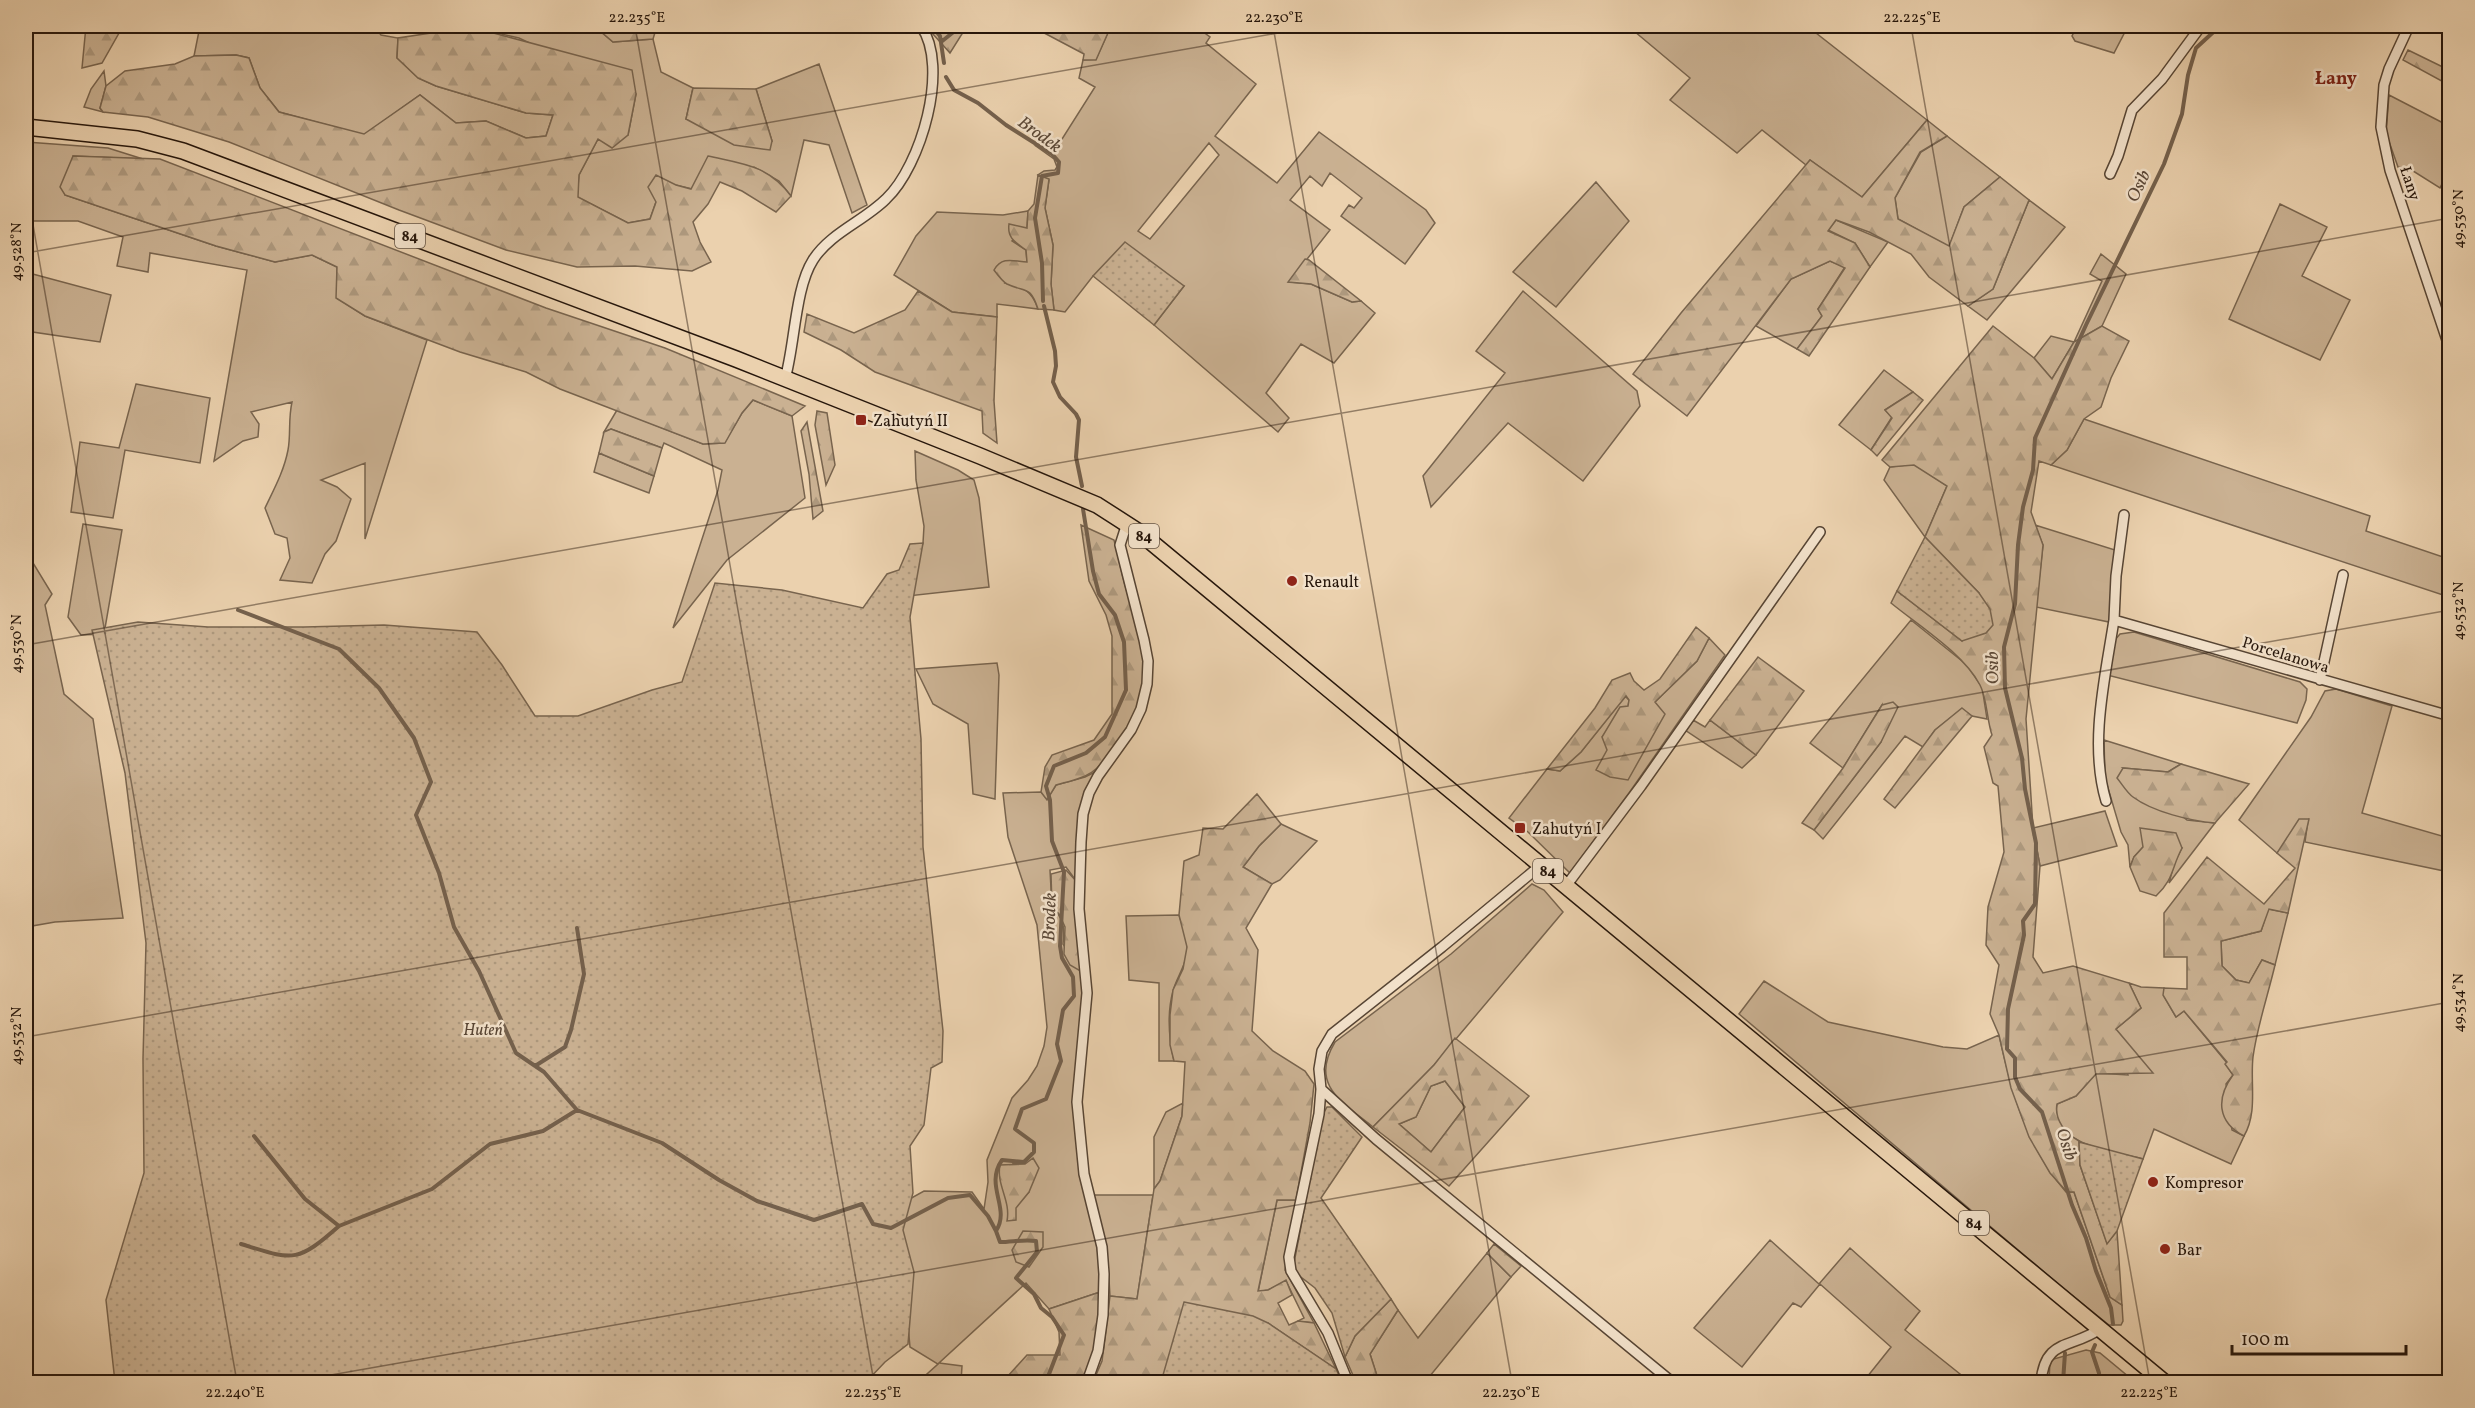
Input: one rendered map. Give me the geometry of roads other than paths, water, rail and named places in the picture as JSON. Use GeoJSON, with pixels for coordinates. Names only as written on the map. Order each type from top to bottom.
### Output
{"type":"FeatureCollection","features":[{"type":"Feature","properties":{"kind":"main road","name":"84"},"geometry":{"type":"LineString","coordinates":[[26,127],[137,139],[183,151],[785,379],[1081,498],[1127,523],[2164,1383]]}},
{"type":"Feature","properties":{"kind":"street"},"geometry":{"type":"LineString","coordinates":[[785,379],[804,278],[812,260],[822,248],[887,199],[901,181],[911,162],[921,134],[932,87],[932,52],[921,26]]}},
{"type":"Feature","properties":{"kind":"street"},"geometry":{"type":"LineString","coordinates":[[2110,174],[2132,110],[2162,79],[2201,26]]}},
{"type":"Feature","properties":{"kind":"street","name":"Łany"},"geometry":{"type":"LineString","coordinates":[[2409,26],[2386,77],[2381,103],[2381,127],[2390,170],[2450,349]]}},
{"type":"Feature","properties":{"kind":"street"},"geometry":{"type":"LineString","coordinates":[[2106,801],[2099,777],[2101,700],[2114,620],[2116,576],[2124,515]]}},
{"type":"Feature","properties":{"kind":"street"},"geometry":{"type":"LineString","coordinates":[[1087,1383],[1099,1342],[1103,1316],[1104,1274],[1102,1247],[1084,1174],[1077,1102],[1087,993],[1079,909],[1081,842],[1083,814],[1089,793],[1131,730],[1141,709],[1147,684],[1148,661],[1144,640],[1120,545],[1127,523]]}},
{"type":"Feature","properties":{"kind":"street"},"geometry":{"type":"LineString","coordinates":[[1566,886],[1641,786],[1821,532]]}},
{"type":"Feature","properties":{"kind":"street"},"geometry":{"type":"LineString","coordinates":[[2320,680],[2343,575]]}},
{"type":"Feature","properties":{"kind":"street","name":"Porcelanowa"},"geometry":{"type":"LineString","coordinates":[[2114,620],[2450,716]]}},
{"type":"Feature","properties":{"kind":"street"},"geometry":{"type":"LineString","coordinates":[[1348,1383],[1328,1333],[1291,1271],[1289,1257],[1314,1142],[1322,1089],[1319,1069],[1322,1051],[1332,1034],[1541,865]]}},
{"type":"Feature","properties":{"kind":"street"},"geometry":{"type":"LineString","coordinates":[[1322,1089],[1376,1139],[1672,1383]]}},
{"type":"Feature","properties":{"kind":"street"},"geometry":{"type":"LineString","coordinates":[[2041,1383],[2046,1359],[2056,1348],[2100,1329]]}},
{"type":"Feature","properties":{"kind":"street"},"geometry":{"type":"LineString","coordinates":[[2447,1383],[2450,1370]]}},
{"type":"Feature","properties":{"kind":"waterway","name":"Brodek"},"geometry":{"type":"LineString","coordinates":[[932,26],[940,36],[944,63]]}},
{"type":"Feature","properties":{"kind":"waterway"},"geometry":{"type":"LineString","coordinates":[[941,42],[961,26]]}},
{"type":"Feature","properties":{"kind":"waterway","name":"Osib"},"geometry":{"type":"LineString","coordinates":[[2113,1324],[2111,1308],[2072,1205],[2042,1112],[2020,1089],[2015,1077],[2015,1058],[2007,1049],[2008,1009],[2024,935],[2023,921],[2035,904],[2036,843],[2025,789],[2022,758],[2005,688],[2004,647],[2015,604],[2018,545],[2023,507],[2033,470],[2035,438],[2086,325],[2164,164],[2182,114],[2188,75],[2196,48],[2220,26]]}},
{"type":"Feature","properties":{"kind":"waterway","name":"Brodek"},"geometry":{"type":"LineString","coordinates":[[946,77],[954,90],[978,103],[1006,125],[1052,154],[1059,162],[1058,173],[1042,176],[1035,218],[1042,263],[1043,301]]}},
{"type":"Feature","properties":{"kind":"waterway","name":"Brodek"},"geometry":{"type":"LineString","coordinates":[[1044,306],[1055,351],[1056,366],[1053,382],[1060,397],[1079,420],[1076,457],[1082,486]]}},
{"type":"Feature","properties":{"kind":"waterway","name":"Brodek"},"geometry":{"type":"LineString","coordinates":[[1046,1382],[1064,1335],[1052,1317],[1041,1308],[1034,1294],[1016,1278],[1037,1252],[1036,1241],[1000,1242],[996,1231],[1001,1214],[996,1179],[1002,1160],[1024,1162],[1034,1152],[1034,1143],[1015,1129],[1022,1109],[1046,1099],[1061,1061],[1057,1044],[1063,1010],[1074,996],[1073,977],[1062,958],[1060,946],[1064,872],[1052,841],[1050,800],[1046,786],[1054,766],[1086,753],[1105,737],[1126,690],[1124,642],[1115,615],[1099,594],[1083,509]]}},
{"type":"Feature","properties":{"kind":"waterway"},"geometry":{"type":"LineString","coordinates":[[238,610],[339,649],[379,688],[414,738],[431,782],[416,815],[439,873],[454,927],[479,971],[516,1053],[544,1072],[577,1110],[662,1143],[719,1180],[757,1201],[814,1220],[862,1204],[873,1224],[891,1228],[948,1198],[970,1195],[988,1216],[996,1231]]}},
{"type":"Feature","properties":{"kind":"waterway"},"geometry":{"type":"LineString","coordinates":[[535,1066],[565,1047],[571,1030],[584,974],[577,928]]}},
{"type":"Feature","properties":{"kind":"waterway"},"geometry":{"type":"LineString","coordinates":[[254,1136],[305,1199],[339,1226],[432,1189],[490,1144],[543,1131],[577,1110]]}},
{"type":"Feature","properties":{"kind":"waterway"},"geometry":{"type":"LineString","coordinates":[[241,1244],[272,1253],[293,1255],[303,1253],[313,1247],[339,1226]]}},
{"type":"Feature","properties":{"kind":"waterway","name":"Osib"},"geometry":{"type":"LineString","coordinates":[[2095,1345],[2092,1352],[2100,1382]]}},
{"type":"Feature","properties":{"kind":"waterway"},"geometry":{"type":"LineString","coordinates":[[2063,1382],[2065,1353]]}},
{"type":"Feature","properties":{"kind":"place","name":"Zahutyń II"},"geometry":{"type":"Point","coordinates":[861,420]}},
{"type":"Feature","properties":{"kind":"place","name":"Renault"},"geometry":{"type":"Point","coordinates":[1292,581]}},
{"type":"Feature","properties":{"kind":"place","name":"Zahutyń I"},"geometry":{"type":"Point","coordinates":[1520,828]}},
{"type":"Feature","properties":{"kind":"place","name":"Kompresor"},"geometry":{"type":"Point","coordinates":[2153,1182]}},
{"type":"Feature","properties":{"kind":"place","name":"Bar"},"geometry":{"type":"Point","coordinates":[2165,1249]}},
{"type":"Feature","properties":{"kind":"district","name":"Łany"},"geometry":{"type":"Point","coordinates":[2336,78]}},
{"type":"Feature","properties":{"kind":"park label","name":"Huteń"},"geometry":{"type":"Point","coordinates":[483,1029]}}]}
